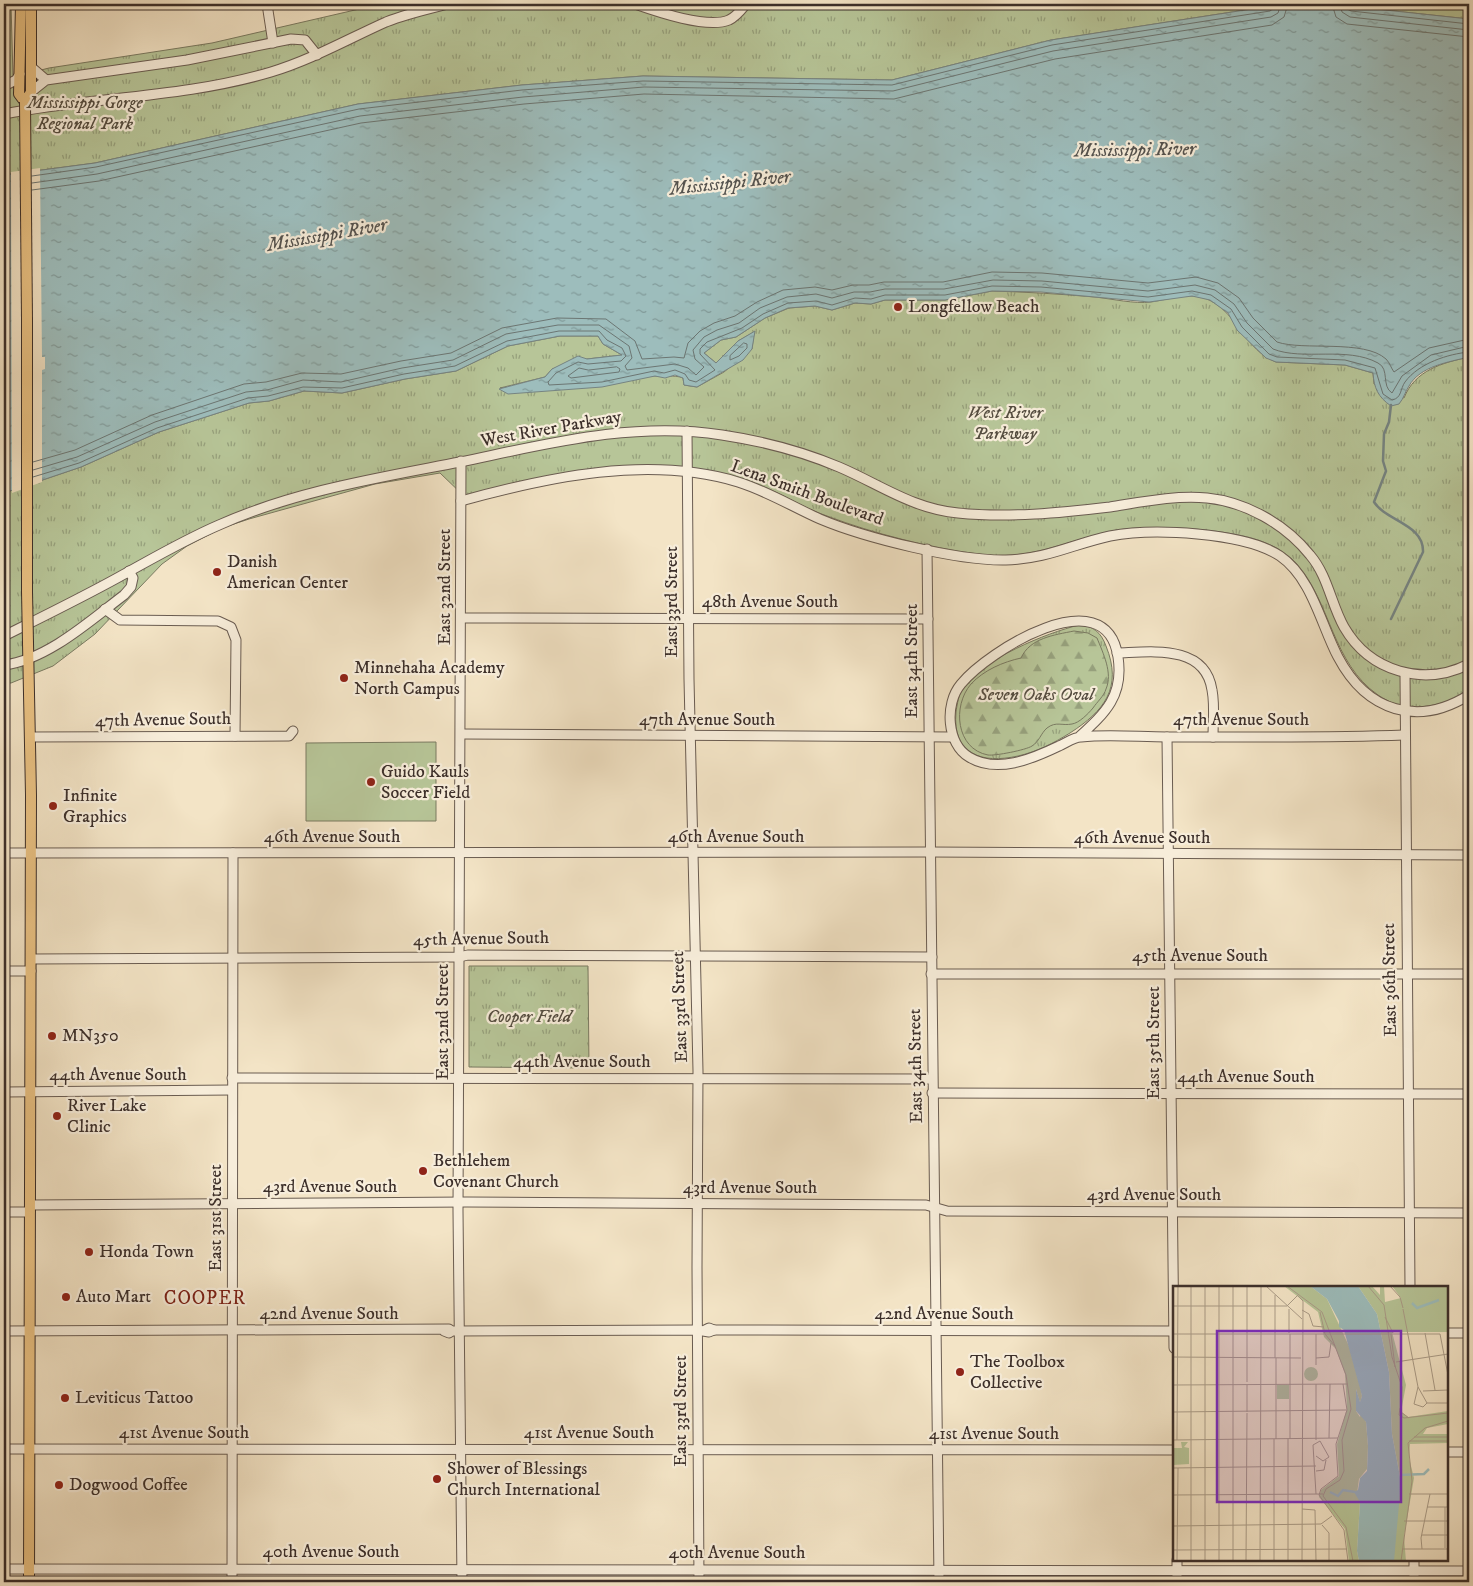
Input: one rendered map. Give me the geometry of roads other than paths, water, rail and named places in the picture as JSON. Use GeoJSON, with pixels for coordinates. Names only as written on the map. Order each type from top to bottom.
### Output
{"type":"FeatureCollection","features":[{"type":"Feature","properties":{"kind":"main road"},"geometry":{"type":"LineString","coordinates":[[21,4],[20,74],[27,320],[28,657],[31,853],[29,1582]]}},
{"type":"Feature","properties":{"kind":"main road"},"geometry":{"type":"LineString","coordinates":[[22,98],[31,92],[32,4]]}},
{"type":"Feature","properties":{"kind":"street"},"geometry":{"type":"LineString","coordinates":[[267,4],[273,43]]}},
{"type":"Feature","properties":{"kind":"street"},"geometry":{"type":"LineString","coordinates":[[4,114],[42,107],[174,91],[224,83],[270,72],[317,55],[388,21],[448,4]]}},
{"type":"Feature","properties":{"kind":"street"},"geometry":{"type":"LineString","coordinates":[[635,4],[680,17],[708,22],[731,19],[746,4]]}},
{"type":"Feature","properties":{"kind":"street"},"geometry":{"type":"LineString","coordinates":[[672,4],[700,4]]}},
{"type":"Feature","properties":{"kind":"street"},"geometry":{"type":"LineString","coordinates":[[31,92],[46,80],[188,60],[301,39],[309,43],[317,55]]}},
{"type":"Feature","properties":{"kind":"street"},"geometry":{"type":"LineString","coordinates":[[31,67],[46,80]]}},
{"type":"Feature","properties":{"kind":"street"},"geometry":{"type":"LineString","coordinates":[[20,74],[16,80],[4,86],[22,98]]}},
{"type":"Feature","properties":{"kind":"street","name":"West River Parkway"},"geometry":{"type":"LineString","coordinates":[[4,636],[217,525],[272,505],[380,476],[615,432],[687,431],[723,435],[780,446],[838,467],[907,501],[944,512],[1010,515],[1092,509],[1182,498],[1206,498],[1241,506],[1270,520],[1287,532],[1304,548],[1324,576],[1343,626],[1364,653],[1381,664],[1413,675],[1439,674],[1454,671],[1469,664]]}},
{"type":"Feature","properties":{"kind":"street","name":"East 33rd Street"},"geometry":{"type":"LineString","coordinates":[[687,431],[688,619],[698,1079],[697,1204],[705,1330],[698,1449],[699,1582]]}},
{"type":"Feature","properties":{"kind":"street","name":"East 32nd Street"},"geometry":{"type":"LineString","coordinates":[[461,461],[458,1202],[452,1331],[460,1449],[462,1582]]}},
{"type":"Feature","properties":{"kind":"street","name":"Lena Smith Boulevard"},"geometry":{"type":"LineString","coordinates":[[461,502],[567,478],[629,471],[688,472],[739,483],[830,523],[927,549],[978,559],[1031,559],[1110,536],[1137,533],[1191,534],[1250,542],[1265,548],[1292,565],[1302,578],[1339,660],[1367,693],[1384,705],[1404,713],[1437,711],[1469,695]]}},
{"type":"Feature","properties":{"kind":"street","name":"East 34th Street"},"geometry":{"type":"LineString","coordinates":[[927,549],[939,1582]]}},
{"type":"Feature","properties":{"kind":"street"},"geometry":{"type":"LineString","coordinates":[[4,665],[28,657],[65,639],[105,609],[131,587],[133,578],[129,571]]}},
{"type":"Feature","properties":{"kind":"street"},"geometry":{"type":"LineString","coordinates":[[105,609],[120,620],[218,620],[231,627],[236,640],[235,736]]}},
{"type":"Feature","properties":{"kind":"street","name":"48th Avenue South"},"geometry":{"type":"LineString","coordinates":[[461,618],[928,619]]}},
{"type":"Feature","properties":{"kind":"street"},"geometry":{"type":"LineString","coordinates":[[1088,620],[1100,626],[1108,634],[1118,653],[1119,676],[1113,701],[1079,737],[1027,760],[983,764],[967,756],[952,737],[952,705],[960,685],[993,658],[1034,633],[1054,625],[1088,620]]}},
{"type":"Feature","properties":{"kind":"street"},"geometry":{"type":"LineString","coordinates":[[1118,653],[1180,654],[1191,657],[1199,664],[1212,687],[1213,737]]}},
{"type":"Feature","properties":{"kind":"street","name":"East 36th Street"},"geometry":{"type":"LineString","coordinates":[[1405,673],[1404,735],[1410,1286]]}},
{"type":"Feature","properties":{"kind":"street","name":"47th Avenue South"},"geometry":{"type":"LineString","coordinates":[[30,737],[289,736],[293,731]]}},
{"type":"Feature","properties":{"kind":"street","name":"47th Avenue South"},"geometry":{"type":"LineString","coordinates":[[461,734],[952,737]]}},
{"type":"Feature","properties":{"kind":"street","name":"47th Avenue South"},"geometry":{"type":"LineString","coordinates":[[1079,737],[1404,735]]}},
{"type":"Feature","properties":{"kind":"street","name":"East 35th Street"},"geometry":{"type":"LineString","coordinates":[[1167,737],[1173,1286]]}},
{"type":"Feature","properties":{"kind":"street","name":"46th Avenue South"},"geometry":{"type":"LineString","coordinates":[[4,853],[930,852],[1469,855]]}},
{"type":"Feature","properties":{"kind":"street","name":"East 31st Street"},"geometry":{"type":"LineString","coordinates":[[232,1582],[233,853]]}},
{"type":"Feature","properties":{"kind":"street","name":"45th Avenue South"},"geometry":{"type":"LineString","coordinates":[[31,959],[459,957],[468,955],[932,957]]}},
{"type":"Feature","properties":{"kind":"street"},"geometry":{"type":"LineString","coordinates":[[4,971],[31,971]]}},
{"type":"Feature","properties":{"kind":"street","name":"45th Avenue South"},"geometry":{"type":"LineString","coordinates":[[931,974],[1170,972],[1469,974]]}},
{"type":"Feature","properties":{"kind":"street","name":"44th Avenue South"},"geometry":{"type":"LineString","coordinates":[[232,1078],[932,1079]]}},
{"type":"Feature","properties":{"kind":"street","name":"44th Avenue South"},"geometry":{"type":"LineString","coordinates":[[4,1092],[232,1090]]}},
{"type":"Feature","properties":{"kind":"street","name":"44th Avenue South"},"geometry":{"type":"LineString","coordinates":[[932,1093],[1469,1094]]}},
{"type":"Feature","properties":{"kind":"street","name":"43rd Avenue South"},"geometry":{"type":"LineString","coordinates":[[4,1212],[30,1209],[232,1204],[458,1202],[935,1206],[947,1211],[1469,1213]]}},
{"type":"Feature","properties":{"kind":"street","name":"42nd Avenue South"},"geometry":{"type":"LineString","coordinates":[[4,1331],[1173,1331]]}},
{"type":"Feature","properties":{"kind":"street"},"geometry":{"type":"LineString","coordinates":[[1448,1332],[1469,1332]]}},
{"type":"Feature","properties":{"kind":"street","name":"41st Avenue South"},"geometry":{"type":"LineString","coordinates":[[4,1449],[1173,1450]]}},
{"type":"Feature","properties":{"kind":"street"},"geometry":{"type":"LineString","coordinates":[[1448,1452],[1469,1452]]}},
{"type":"Feature","properties":{"kind":"street"},"geometry":{"type":"LineString","coordinates":[[1177,1561],[1177,1582]]}},
{"type":"Feature","properties":{"kind":"street"},"geometry":{"type":"LineString","coordinates":[[1414,1561],[1414,1582]]}},
{"type":"Feature","properties":{"kind":"street","name":"40th Avenue South"},"geometry":{"type":"LineString","coordinates":[[4,1569],[699,1568],[1469,1571]]}},
{"type":"Feature","properties":{"kind":"water","name":"Mississippi River"},"geometry":{"type":"Polygon","coordinates":[[[1284,4],[1329,4],[1469,19],[1469,357],[1444,363],[1420,374],[1409,386],[1399,404],[1391,406],[1380,396],[1374,383],[1373,373],[1345,365],[1276,362],[1266,358],[1237,330],[1228,313],[1210,300],[1192,296],[1149,302],[1041,292],[992,291],[945,300],[885,300],[871,304],[855,303],[832,310],[815,306],[788,308],[765,318],[736,337],[721,340],[704,353],[716,363],[738,341],[755,331],[752,349],[743,360],[697,387],[684,385],[683,378],[675,375],[665,378],[655,376],[602,387],[508,394],[499,389],[545,377],[552,369],[578,356],[587,359],[622,355],[603,344],[598,336],[560,336],[508,346],[456,371],[405,379],[342,393],[304,391],[269,401],[249,403],[159,432],[81,467],[4,493],[4,175],[95,163],[358,104],[522,85],[643,76],[892,80],[1051,40],[1284,4]]]}},
{"type":"Feature","properties":{"kind":"waterway"},"geometry":{"type":"LineString","coordinates":[[1242,4],[1242,10]]}},
{"type":"Feature","properties":{"kind":"waterway"},"geometry":{"type":"LineString","coordinates":[[1391,405],[1389,422],[1384,434],[1383,461],[1386,471],[1374,502],[1387,514],[1417,535],[1422,543],[1423,552],[1391,619]]}},
{"type":"Feature","properties":{"kind":"place","name":"Longfellow Beach"},"geometry":{"type":"Point","coordinates":[898,307]}},
{"type":"Feature","properties":{"kind":"place","name":"Danish American Center"},"geometry":{"type":"Point","coordinates":[217,572]}},
{"type":"Feature","properties":{"kind":"place","name":"Minnehaha Academy North Campus"},"geometry":{"type":"Point","coordinates":[344,678]}},
{"type":"Feature","properties":{"kind":"place","name":"Guido Kauls Soccer Field"},"geometry":{"type":"Point","coordinates":[371,782]}},
{"type":"Feature","properties":{"kind":"place","name":"Infinite Graphics"},"geometry":{"type":"Point","coordinates":[53,806]}},
{"type":"Feature","properties":{"kind":"place","name":"MN350"},"geometry":{"type":"Point","coordinates":[52,1036]}},
{"type":"Feature","properties":{"kind":"place","name":"River Lake Clinic"},"geometry":{"type":"Point","coordinates":[57,1116]}},
{"type":"Feature","properties":{"kind":"place","name":"Bethlehem Covenant Church"},"geometry":{"type":"Point","coordinates":[423,1171]}},
{"type":"Feature","properties":{"kind":"place","name":"Honda Town"},"geometry":{"type":"Point","coordinates":[89,1252]}},
{"type":"Feature","properties":{"kind":"place","name":"Auto Mart"},"geometry":{"type":"Point","coordinates":[66,1297]}},
{"type":"Feature","properties":{"kind":"place","name":"The Toolbox Collective"},"geometry":{"type":"Point","coordinates":[960,1372]}},
{"type":"Feature","properties":{"kind":"place","name":"Leviticus Tattoo"},"geometry":{"type":"Point","coordinates":[65,1398]}},
{"type":"Feature","properties":{"kind":"place","name":"Shower of Blessings Church International"},"geometry":{"type":"Point","coordinates":[437,1479]}},
{"type":"Feature","properties":{"kind":"place","name":"Dogwood Coffee"},"geometry":{"type":"Point","coordinates":[59,1485]}},
{"type":"Feature","properties":{"kind":"district","name":"COOPER"},"geometry":{"type":"Point","coordinates":[205,1298]}},
{"type":"Feature","properties":{"kind":"park label","name":"Mississippi Gorge Regional Park"},"geometry":{"type":"Point","coordinates":[85,113]}},
{"type":"Feature","properties":{"kind":"park label","name":"Seven Oaks Oval"},"geometry":{"type":"Point","coordinates":[1036,695]}},
{"type":"Feature","properties":{"kind":"park label","name":"Cooper Field"},"geometry":{"type":"Point","coordinates":[529,1017]}}]}
